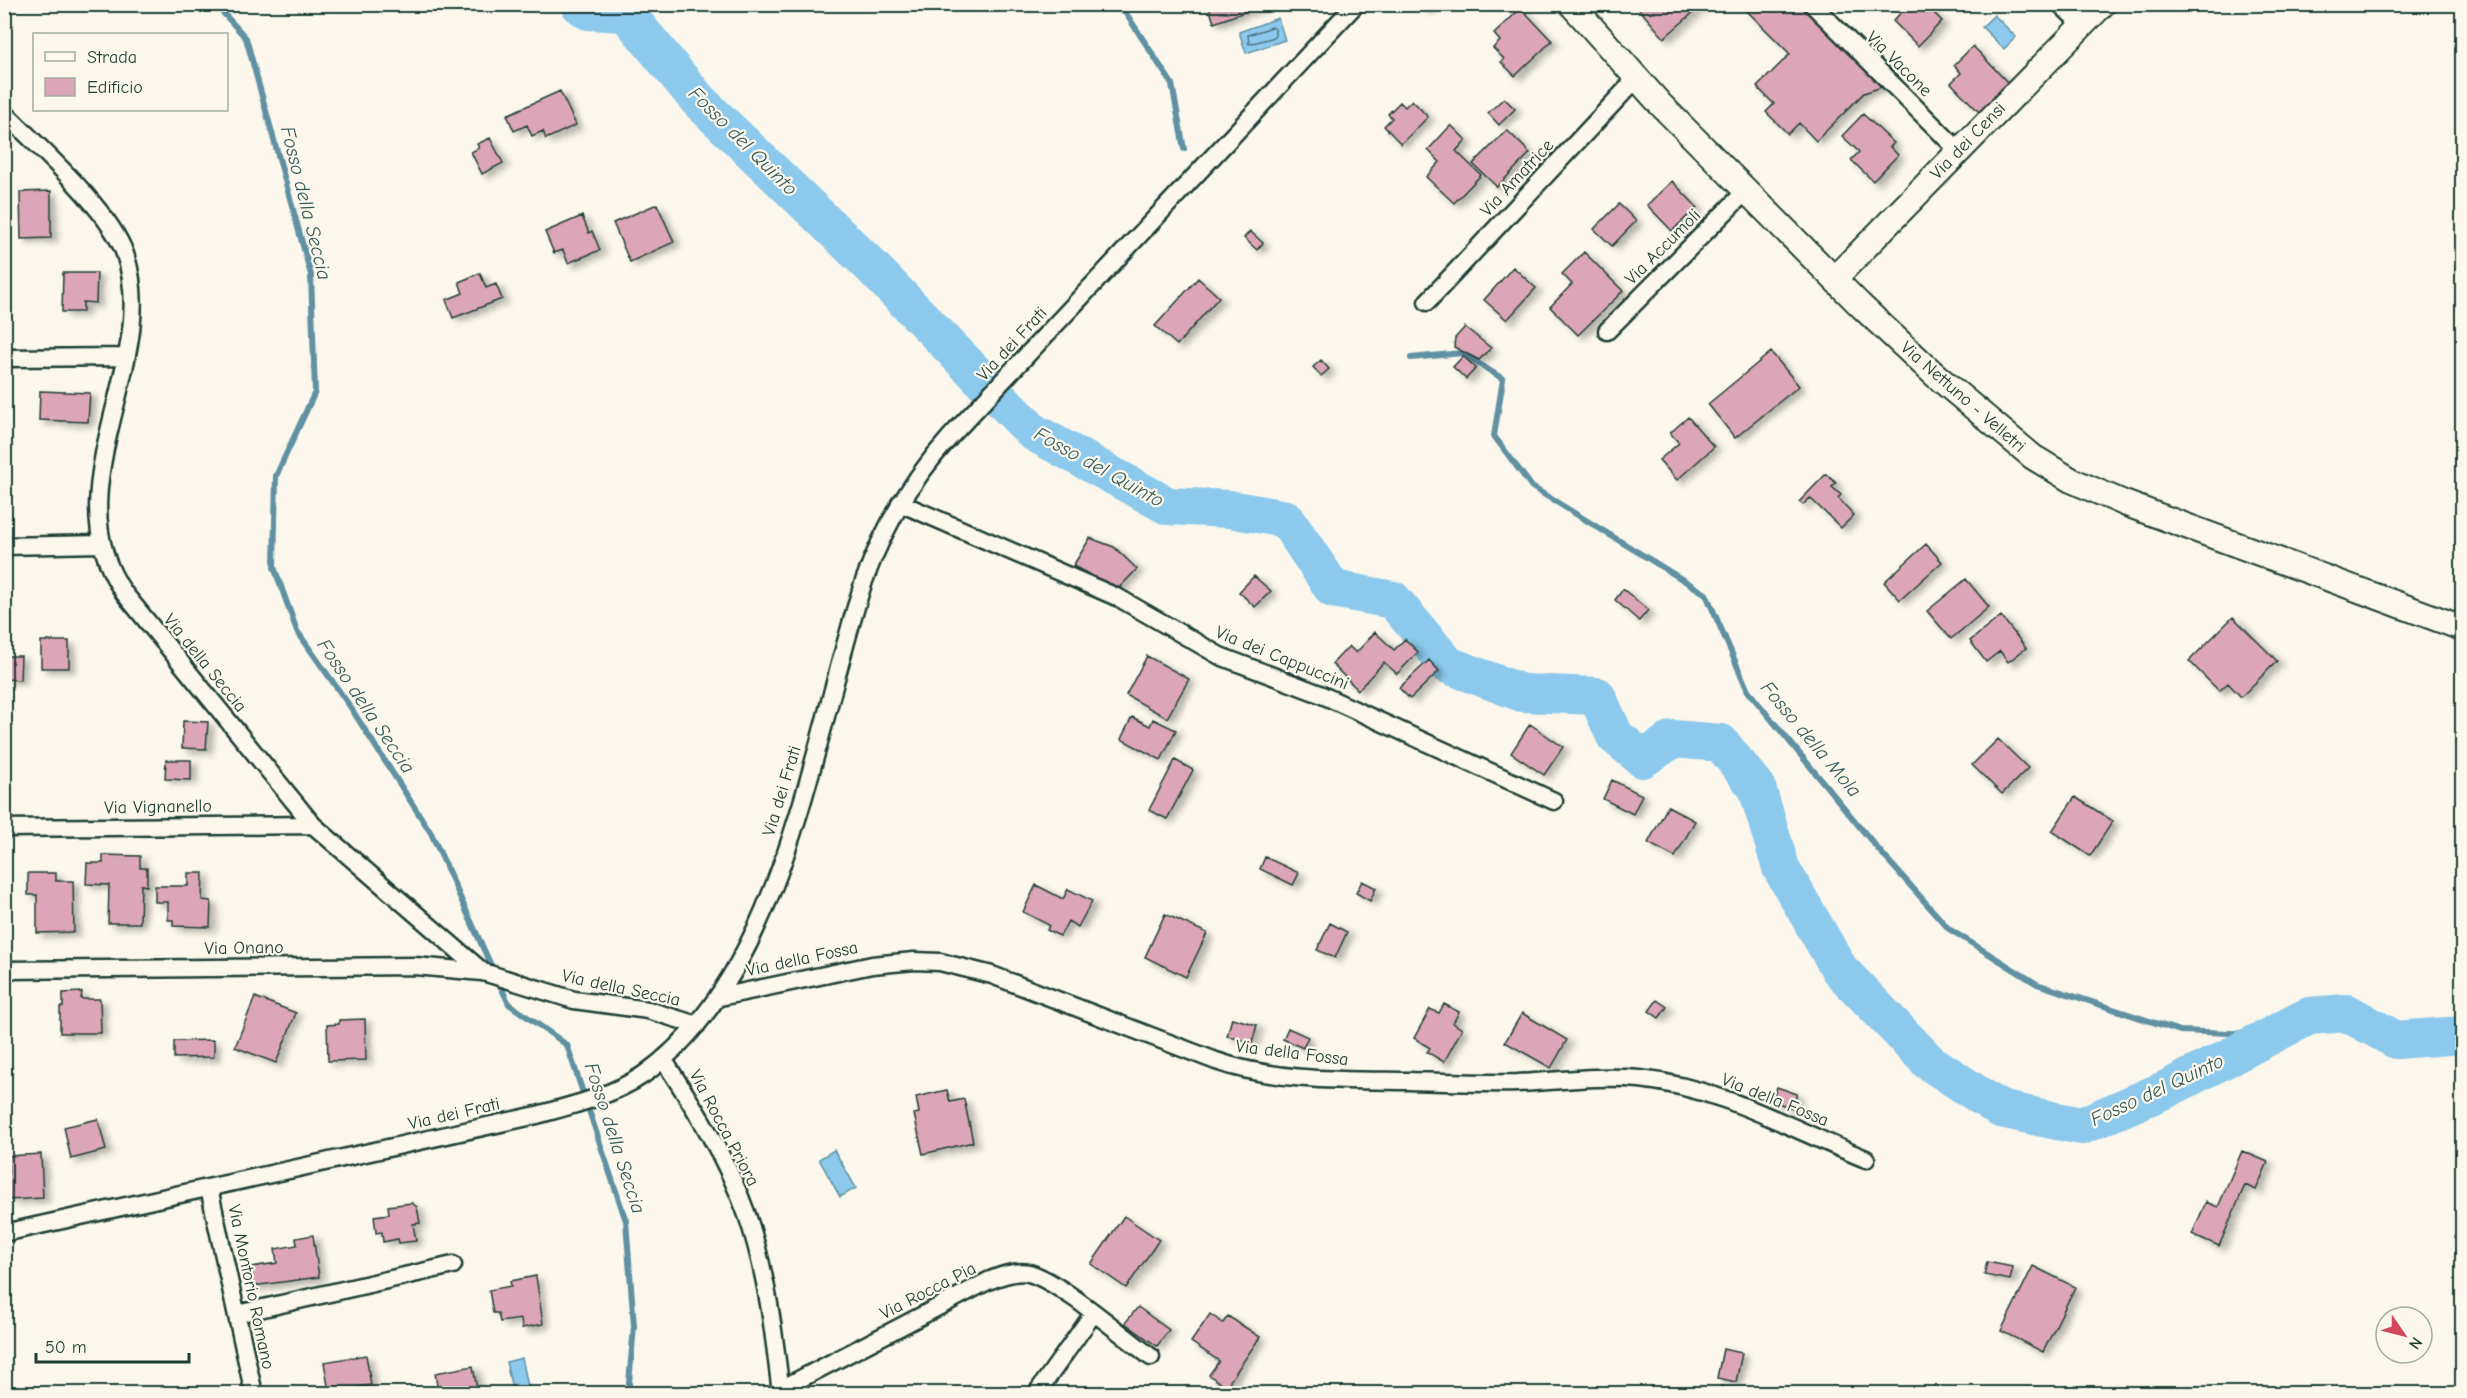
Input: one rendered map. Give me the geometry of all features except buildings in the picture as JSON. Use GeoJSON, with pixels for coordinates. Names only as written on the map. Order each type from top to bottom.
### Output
{"type":"FeatureCollection","features":[{"type":"Feature","properties":{"kind":"main road","name":"Via Nettuno - Velletri"},"geometry":{"type":"LineString","coordinates":[[1571,4],[1635,80],[1834,279],[1900,343],[2002,434],[2033,458],[2071,480],[2124,503],[2463,628]]}},
{"type":"Feature","properties":{"kind":"main road","name":"Via dei Censi"},"geometry":{"type":"LineString","coordinates":[[1834,279],[2103,4]]}},
{"type":"Feature","properties":{"kind":"street","name":"Via dei Frati"},"geometry":{"type":"LineString","coordinates":[[4,1233],[471,1131],[561,1108],[599,1097],[636,1079],[663,1059],[697,1025],[720,997],[742,960],[768,900],[798,809],[864,580],[900,503],[941,447],[1356,4]]}},
{"type":"Feature","properties":{"kind":"street","name":"Via Vacone"},"geometry":{"type":"LineString","coordinates":[[1812,4],[1958,150]]}},
{"type":"Feature","properties":{"kind":"street"},"geometry":{"type":"LineString","coordinates":[[2060,4],[2082,25]]}},
{"type":"Feature","properties":{"kind":"street","name":"Via Amatrice"},"geometry":{"type":"LineString","coordinates":[[1427,303],[1635,80]]}},
{"type":"Feature","properties":{"kind":"street","name":"Via della Seccia"},"geometry":{"type":"LineString","coordinates":[[4,112],[89,200],[117,238],[125,254],[130,279],[130,323],[100,477],[98,515],[102,544],[112,573],[124,593],[313,825],[483,972],[591,1004],[657,1012],[697,1025]]}},
{"type":"Feature","properties":{"kind":"street","name":"Via Accumoli"},"geometry":{"type":"LineString","coordinates":[[1607,331],[1746,191]]}},
{"type":"Feature","properties":{"kind":"street"},"geometry":{"type":"LineString","coordinates":[[4,358],[125,357]]}},
{"type":"Feature","properties":{"kind":"street","name":"Via dei Cappuccini"},"geometry":{"type":"LineString","coordinates":[[900,503],[1119,598],[1220,656],[1320,694],[1554,801]]}},
{"type":"Feature","properties":{"kind":"street"},"geometry":{"type":"LineString","coordinates":[[4,546],[102,544]]}},
{"type":"Feature","properties":{"kind":"street","name":"Via Vignanello"},"geometry":{"type":"LineString","coordinates":[[4,828],[313,825]]}},
{"type":"Feature","properties":{"kind":"street","name":"Via della Fossa"},"geometry":{"type":"LineString","coordinates":[[720,997],[872,965],[914,961],[940,963],[992,975],[1215,1061],[1243,1069],[1355,1080],[1513,1083],[1592,1078],[1642,1079],[1737,1102],[1866,1159]]}},
{"type":"Feature","properties":{"kind":"street","name":"Via Onano"},"geometry":{"type":"LineString","coordinates":[[4,970],[416,966],[483,972]]}},
{"type":"Feature","properties":{"kind":"street","name":"Via Rocca Priora"},"geometry":{"type":"LineString","coordinates":[[663,1059],[713,1142],[747,1217],[767,1290],[781,1391]]}},
{"type":"Feature","properties":{"kind":"street","name":"Via Montorio Romano"},"geometry":{"type":"LineString","coordinates":[[209,1188],[254,1394]]}},
{"type":"Feature","properties":{"kind":"street"},"geometry":{"type":"LineString","coordinates":[[237,1314],[453,1265]]}},
{"type":"Feature","properties":{"kind":"street","name":"Via Rocca Pia"},"geometry":{"type":"LineString","coordinates":[[781,1391],[988,1281],[1006,1275],[1027,1273],[1040,1278],[1151,1357]]}},
{"type":"Feature","properties":{"kind":"street"},"geometry":{"type":"LineString","coordinates":[[1036,1394],[1093,1314]]}},
{"type":"Feature","properties":{"kind":"water"},"geometry":{"type":"Polygon","coordinates":[[[1994,15],[2016,37],[2004,49],[1982,27],[1994,15]]]}},
{"type":"Feature","properties":{"kind":"water"},"geometry":{"type":"Polygon","coordinates":[[[1278,18],[1285,40],[1246,53],[1239,32],[1278,18]]]}},
{"type":"Feature","properties":{"kind":"water"},"geometry":{"type":"Polygon","coordinates":[[[834,1150],[856,1188],[840,1197],[819,1159],[834,1150]]]}},
{"type":"Feature","properties":{"kind":"water"},"geometry":{"type":"Polygon","coordinates":[[[522,1358],[528,1386],[512,1389],[506,1362],[522,1358]]]}},
{"type":"Feature","properties":{"kind":"waterway","name":"Fosso della Seccia"},"geometry":{"type":"LineString","coordinates":[[215,4],[246,38],[311,275],[315,392],[276,476],[274,567],[297,631],[349,705],[431,833],[494,972]]}},
{"type":"Feature","properties":{"kind":"waterway","name":"Fosso del Quinto"},"geometry":{"type":"LineString","coordinates":[[579,4],[588,11],[626,13],[699,101],[869,264],[1033,432],[1168,506],[1229,509],[1286,519],[1333,589],[1393,600],[1448,665],[1522,693],[1597,696],[1615,736],[1643,759],[1673,739],[1721,743],[1757,788],[1781,868],[1840,970],[1929,1062],[2000,1109],[2081,1126],[2167,1089],[2309,1016],[2347,1013],[2396,1040],[2462,1035]]}},
{"type":"Feature","properties":{"kind":"waterway","name":"Fosso della Mola"},"geometry":{"type":"LineString","coordinates":[[1116,4],[1127,15],[1172,84],[1184,149]]}},
{"type":"Feature","properties":{"kind":"waterway","name":"Fosso della Mola"},"geometry":{"type":"LineString","coordinates":[[1411,358],[1462,353],[1503,379],[1494,436],[1532,487],[1706,594],[1748,691],[1878,849],[1949,929],[2037,984],[2180,1031],[2254,1034],[2255,1043]]}},
{"type":"Feature","properties":{"kind":"waterway","name":"Fosso della Seccia"},"geometry":{"type":"LineString","coordinates":[[498,981],[509,1004],[567,1045],[626,1221],[634,1326],[628,1394]]}}]}
